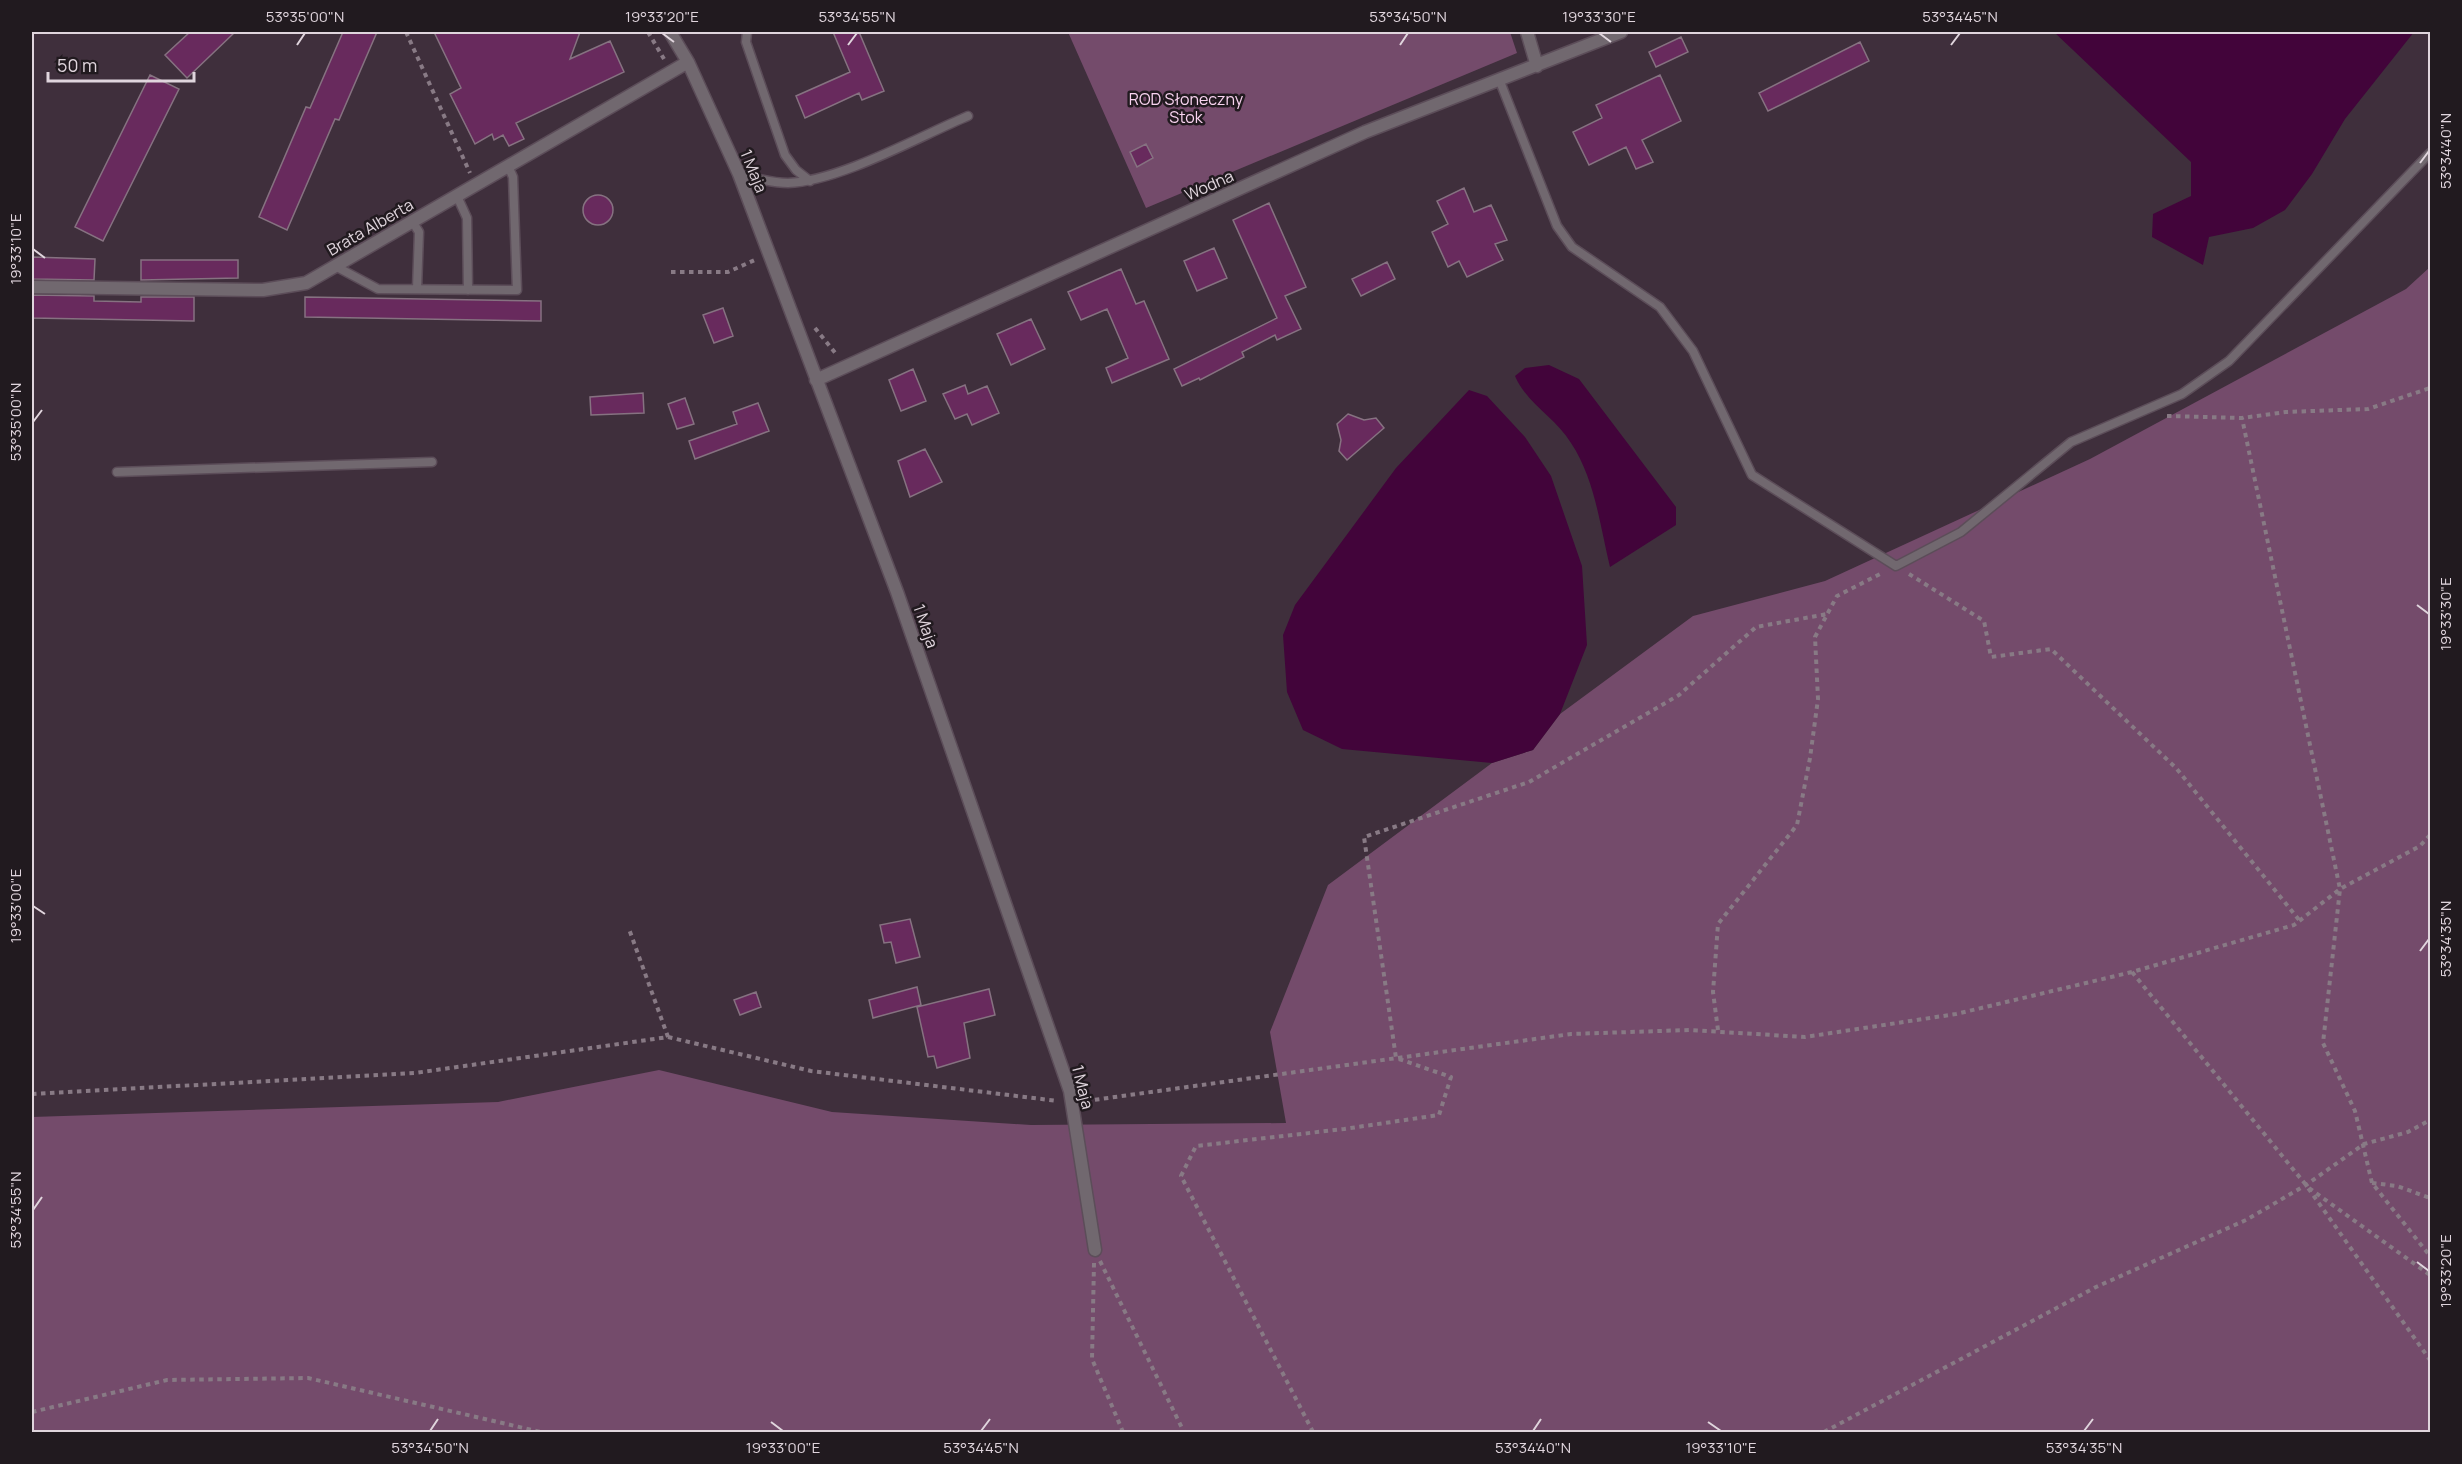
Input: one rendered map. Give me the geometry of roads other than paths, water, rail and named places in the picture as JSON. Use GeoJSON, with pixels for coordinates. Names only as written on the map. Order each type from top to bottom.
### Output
{"type":"FeatureCollection","features":[{"type":"Feature","properties":{"kind":"street","name":"1 Maja"},"geometry":{"type":"LineString","coordinates":[[670,32],[688,62],[739,174],[897,592],[1070,1091],[1095,1250]]}},
{"type":"Feature","properties":{"kind":"street"},"geometry":{"type":"LineString","coordinates":[[1527,32],[1537,66]]}},
{"type":"Feature","properties":{"kind":"street","name":"Wodna"},"geometry":{"type":"LineString","coordinates":[[816,380],[1365,132],[1621,32]]}},
{"type":"Feature","properties":{"kind":"street","name":"Brata Alberta"},"geometry":{"type":"LineString","coordinates":[[32,287],[263,290],[306,283],[688,62]]}},
{"type":"Feature","properties":{"kind":"lane"},"geometry":{"type":"LineString","coordinates":[[747,32],[746,42],[785,155],[796,170],[810,181]]}},
{"type":"Feature","properties":{"kind":"lane"},"geometry":{"type":"LineString","coordinates":[[1499,79],[1557,226],[1572,247],[1660,307],[1693,351],[1752,475],[1896,566],[1961,532],[2072,442],[2182,394],[2229,361],[2430,153]]}},
{"type":"Feature","properties":{"kind":"lane"},"geometry":{"type":"LineString","coordinates":[[739,174],[762,181],[810,181],[830,176],[968,116]]}},
{"type":"Feature","properties":{"kind":"lane"},"geometry":{"type":"LineString","coordinates":[[335,266],[378,289],[517,290],[513,177],[508,166]]}},
{"type":"Feature","properties":{"kind":"lane"},"geometry":{"type":"LineString","coordinates":[[456,196],[467,218],[468,290]]}},
{"type":"Feature","properties":{"kind":"lane"},"geometry":{"type":"LineString","coordinates":[[412,221],[419,232],[417,290]]}},
{"type":"Feature","properties":{"kind":"lane"},"geometry":{"type":"LineString","coordinates":[[117,472],[432,462]]}},
{"type":"Feature","properties":{"kind":"park label","name":"ROD Słoneczny Stok"},"geometry":{"type":"Point","coordinates":[1186,108]}}]}
